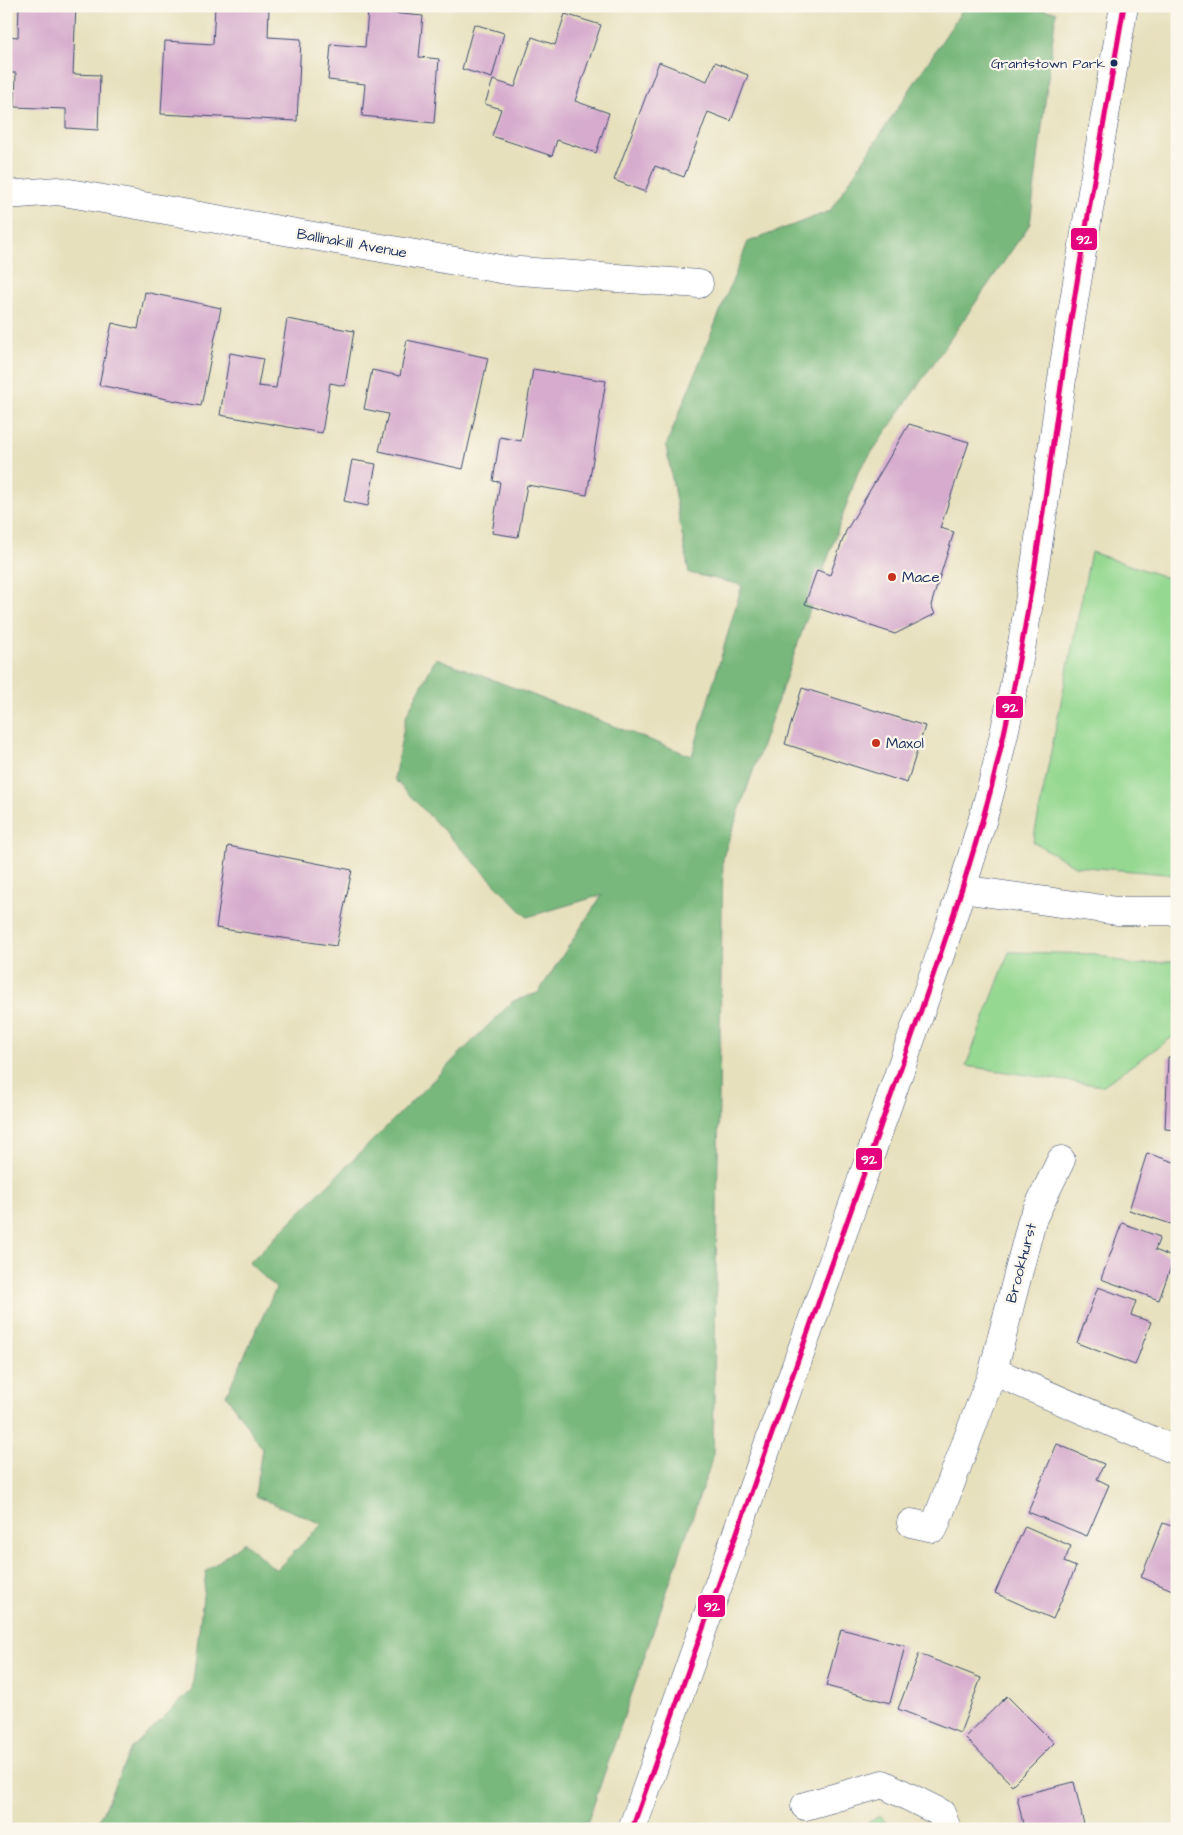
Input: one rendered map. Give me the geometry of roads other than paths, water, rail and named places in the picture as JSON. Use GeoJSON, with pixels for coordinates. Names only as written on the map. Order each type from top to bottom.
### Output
{"type":"FeatureCollection","features":[{"type":"Feature","properties":{"kind":"main road"},"geometry":{"type":"LineString","coordinates":[[632,1829],[832,1266],[962,889],[994,776],[1023,640],[1078,270],[1124,6]]}},
{"type":"Feature","properties":{"kind":"main road","name":"Ballinakill Avenue"},"geometry":{"type":"LineString","coordinates":[[6,195],[58,191],[506,270],[699,284]]}},
{"type":"Feature","properties":{"kind":"main road"},"geometry":{"type":"LineString","coordinates":[[962,889],[1117,912],[1177,911]]}},
{"type":"Feature","properties":{"kind":"main road","name":"Brookhurst"},"geometry":{"type":"LineString","coordinates":[[911,1523],[934,1528],[993,1371],[1032,1220],[1061,1160]]}},
{"type":"Feature","properties":{"kind":"main road"},"geometry":{"type":"LineString","coordinates":[[993,1371],[1177,1451]]}},
{"type":"Feature","properties":{"kind":"main road"},"geometry":{"type":"LineString","coordinates":[[806,1806],[883,1784],[941,1813],[947,1829]]}},
{"type":"Feature","properties":{"kind":"place","name":"Grantstown Park"},"geometry":{"type":"Point","coordinates":[1114,63]}},
{"type":"Feature","properties":{"kind":"place","name":"Mace"},"geometry":{"type":"Point","coordinates":[892,577]}},
{"type":"Feature","properties":{"kind":"place","name":"Maxol"},"geometry":{"type":"Point","coordinates":[876,743]}}]}
